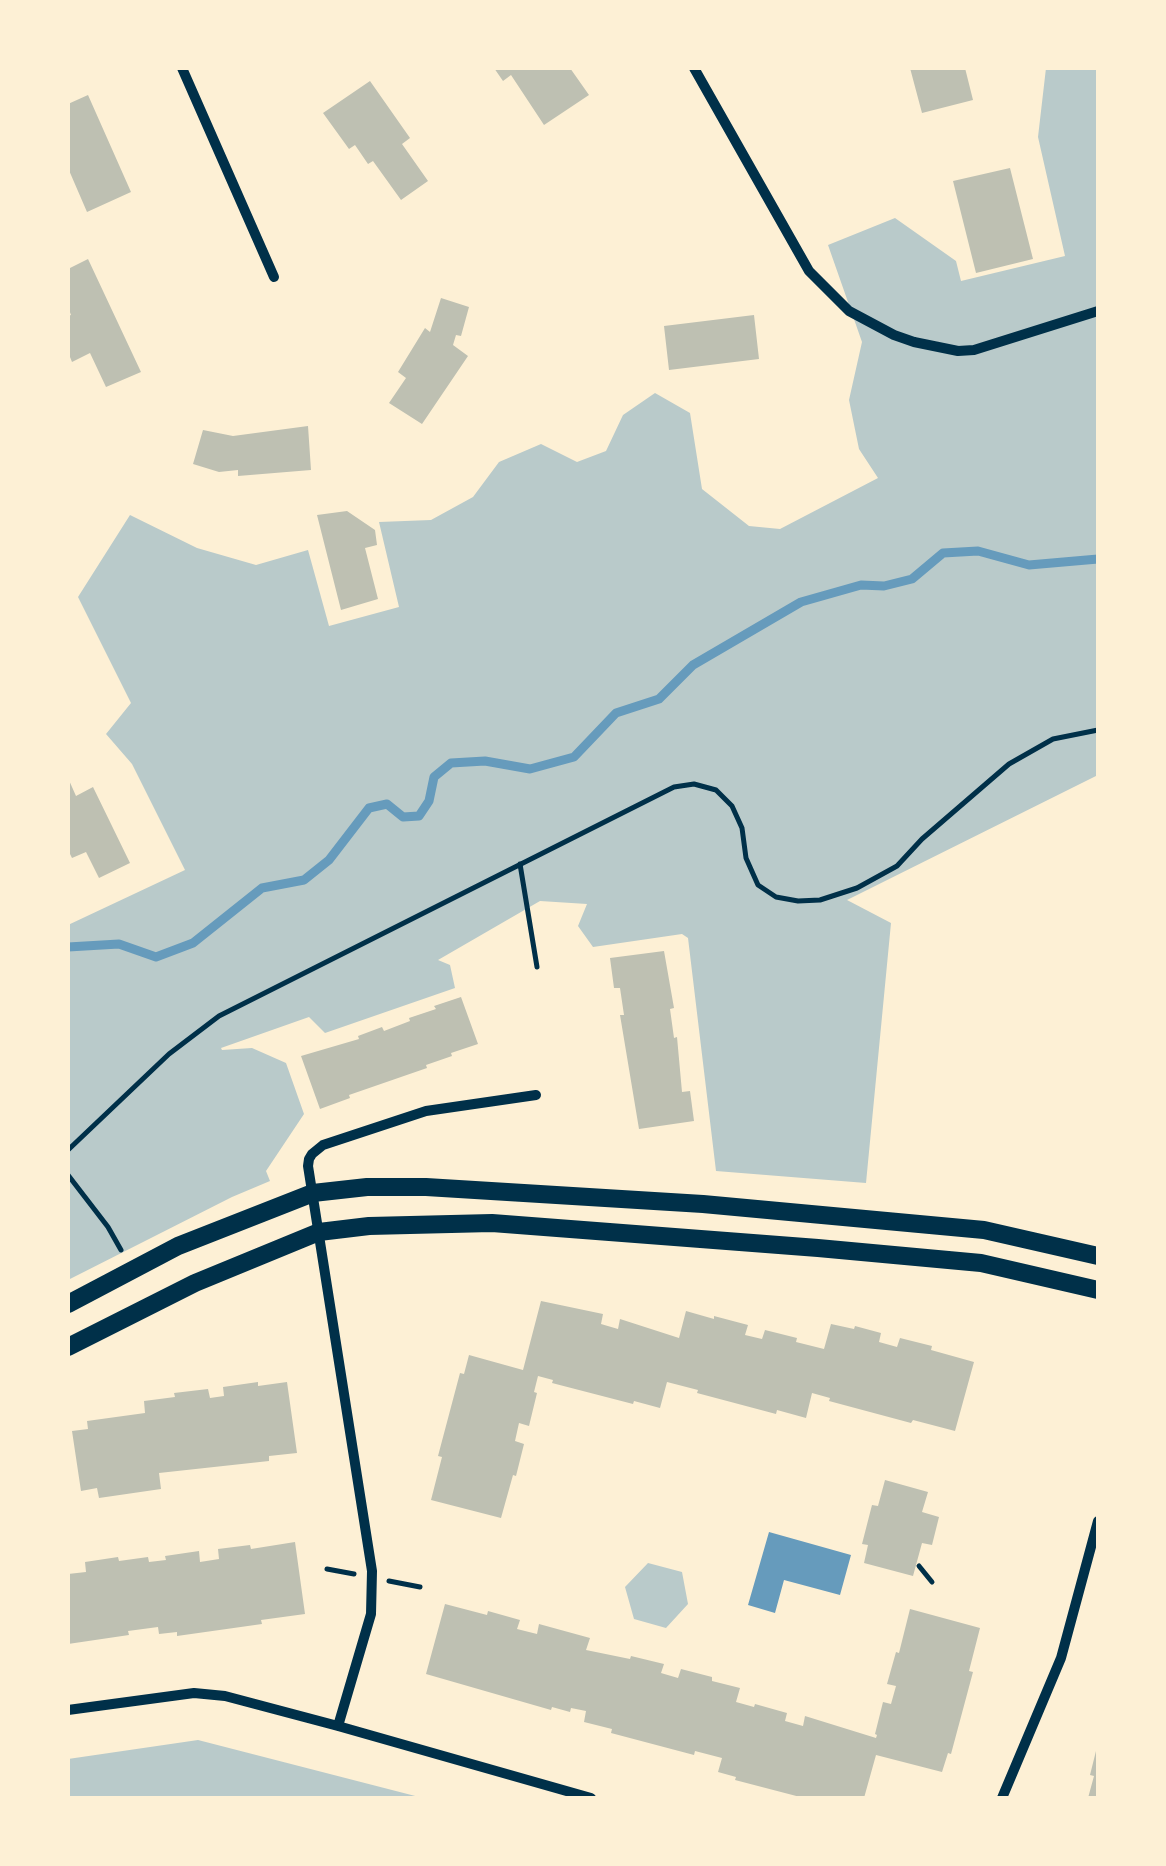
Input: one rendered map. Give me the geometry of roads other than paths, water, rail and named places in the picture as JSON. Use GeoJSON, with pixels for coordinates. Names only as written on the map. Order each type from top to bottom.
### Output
{"type":"FeatureCollection","features":[{"type":"Feature","properties":{"kind":"street"},"geometry":{"type":"LineString","coordinates":[[182,68],[274,278]]}},
{"type":"Feature","properties":{"kind":"street"},"geometry":{"type":"LineString","coordinates":[[694,68],[810,271],[849,312],[914,342],[974,350],[1098,312]]}},
{"type":"Feature","properties":{"kind":"street"},"geometry":{"type":"LineString","coordinates":[[338,1726],[371,1614],[372,1571],[308,1166],[312,1154],[322,1146],[426,1112],[536,1096]]}},
{"type":"Feature","properties":{"kind":"street"},"geometry":{"type":"LineString","coordinates":[[68,1304],[178,1246],[312,1193],[367,1186],[703,1204],[984,1230],[1098,1256]]}},
{"type":"Feature","properties":{"kind":"street"},"geometry":{"type":"LineString","coordinates":[[68,1348],[195,1283],[319,1232],[369,1226],[492,1223],[981,1262],[1098,1290]]}},
{"type":"Feature","properties":{"kind":"street"},"geometry":{"type":"LineString","coordinates":[[1002,1798],[1061,1658],[1098,1521]]}},
{"type":"Feature","properties":{"kind":"street"},"geometry":{"type":"LineString","coordinates":[[68,1710],[194,1693],[225,1696],[591,1798]]}},
{"type":"Feature","properties":{"kind":"water"},"geometry":{"type":"Polygon","coordinates":[[[769,1532],[851,1555],[840,1595],[784,1580],[775,1613],[748,1605],[769,1532]]]}},
{"type":"Feature","properties":{"kind":"waterway"},"geometry":{"type":"LineString","coordinates":[[68,947],[119,944],[156,957],[193,943],[262,888],[304,880],[329,860],[369,808],[387,804],[403,817],[419,816],[429,801],[434,777],[451,763],[485,761],[530,769],[574,757],[616,713],[659,699],[693,665],[801,602],[861,585],[884,586],[912,579],[943,553],[978,551],[1029,565],[1098,559]]}}]}
